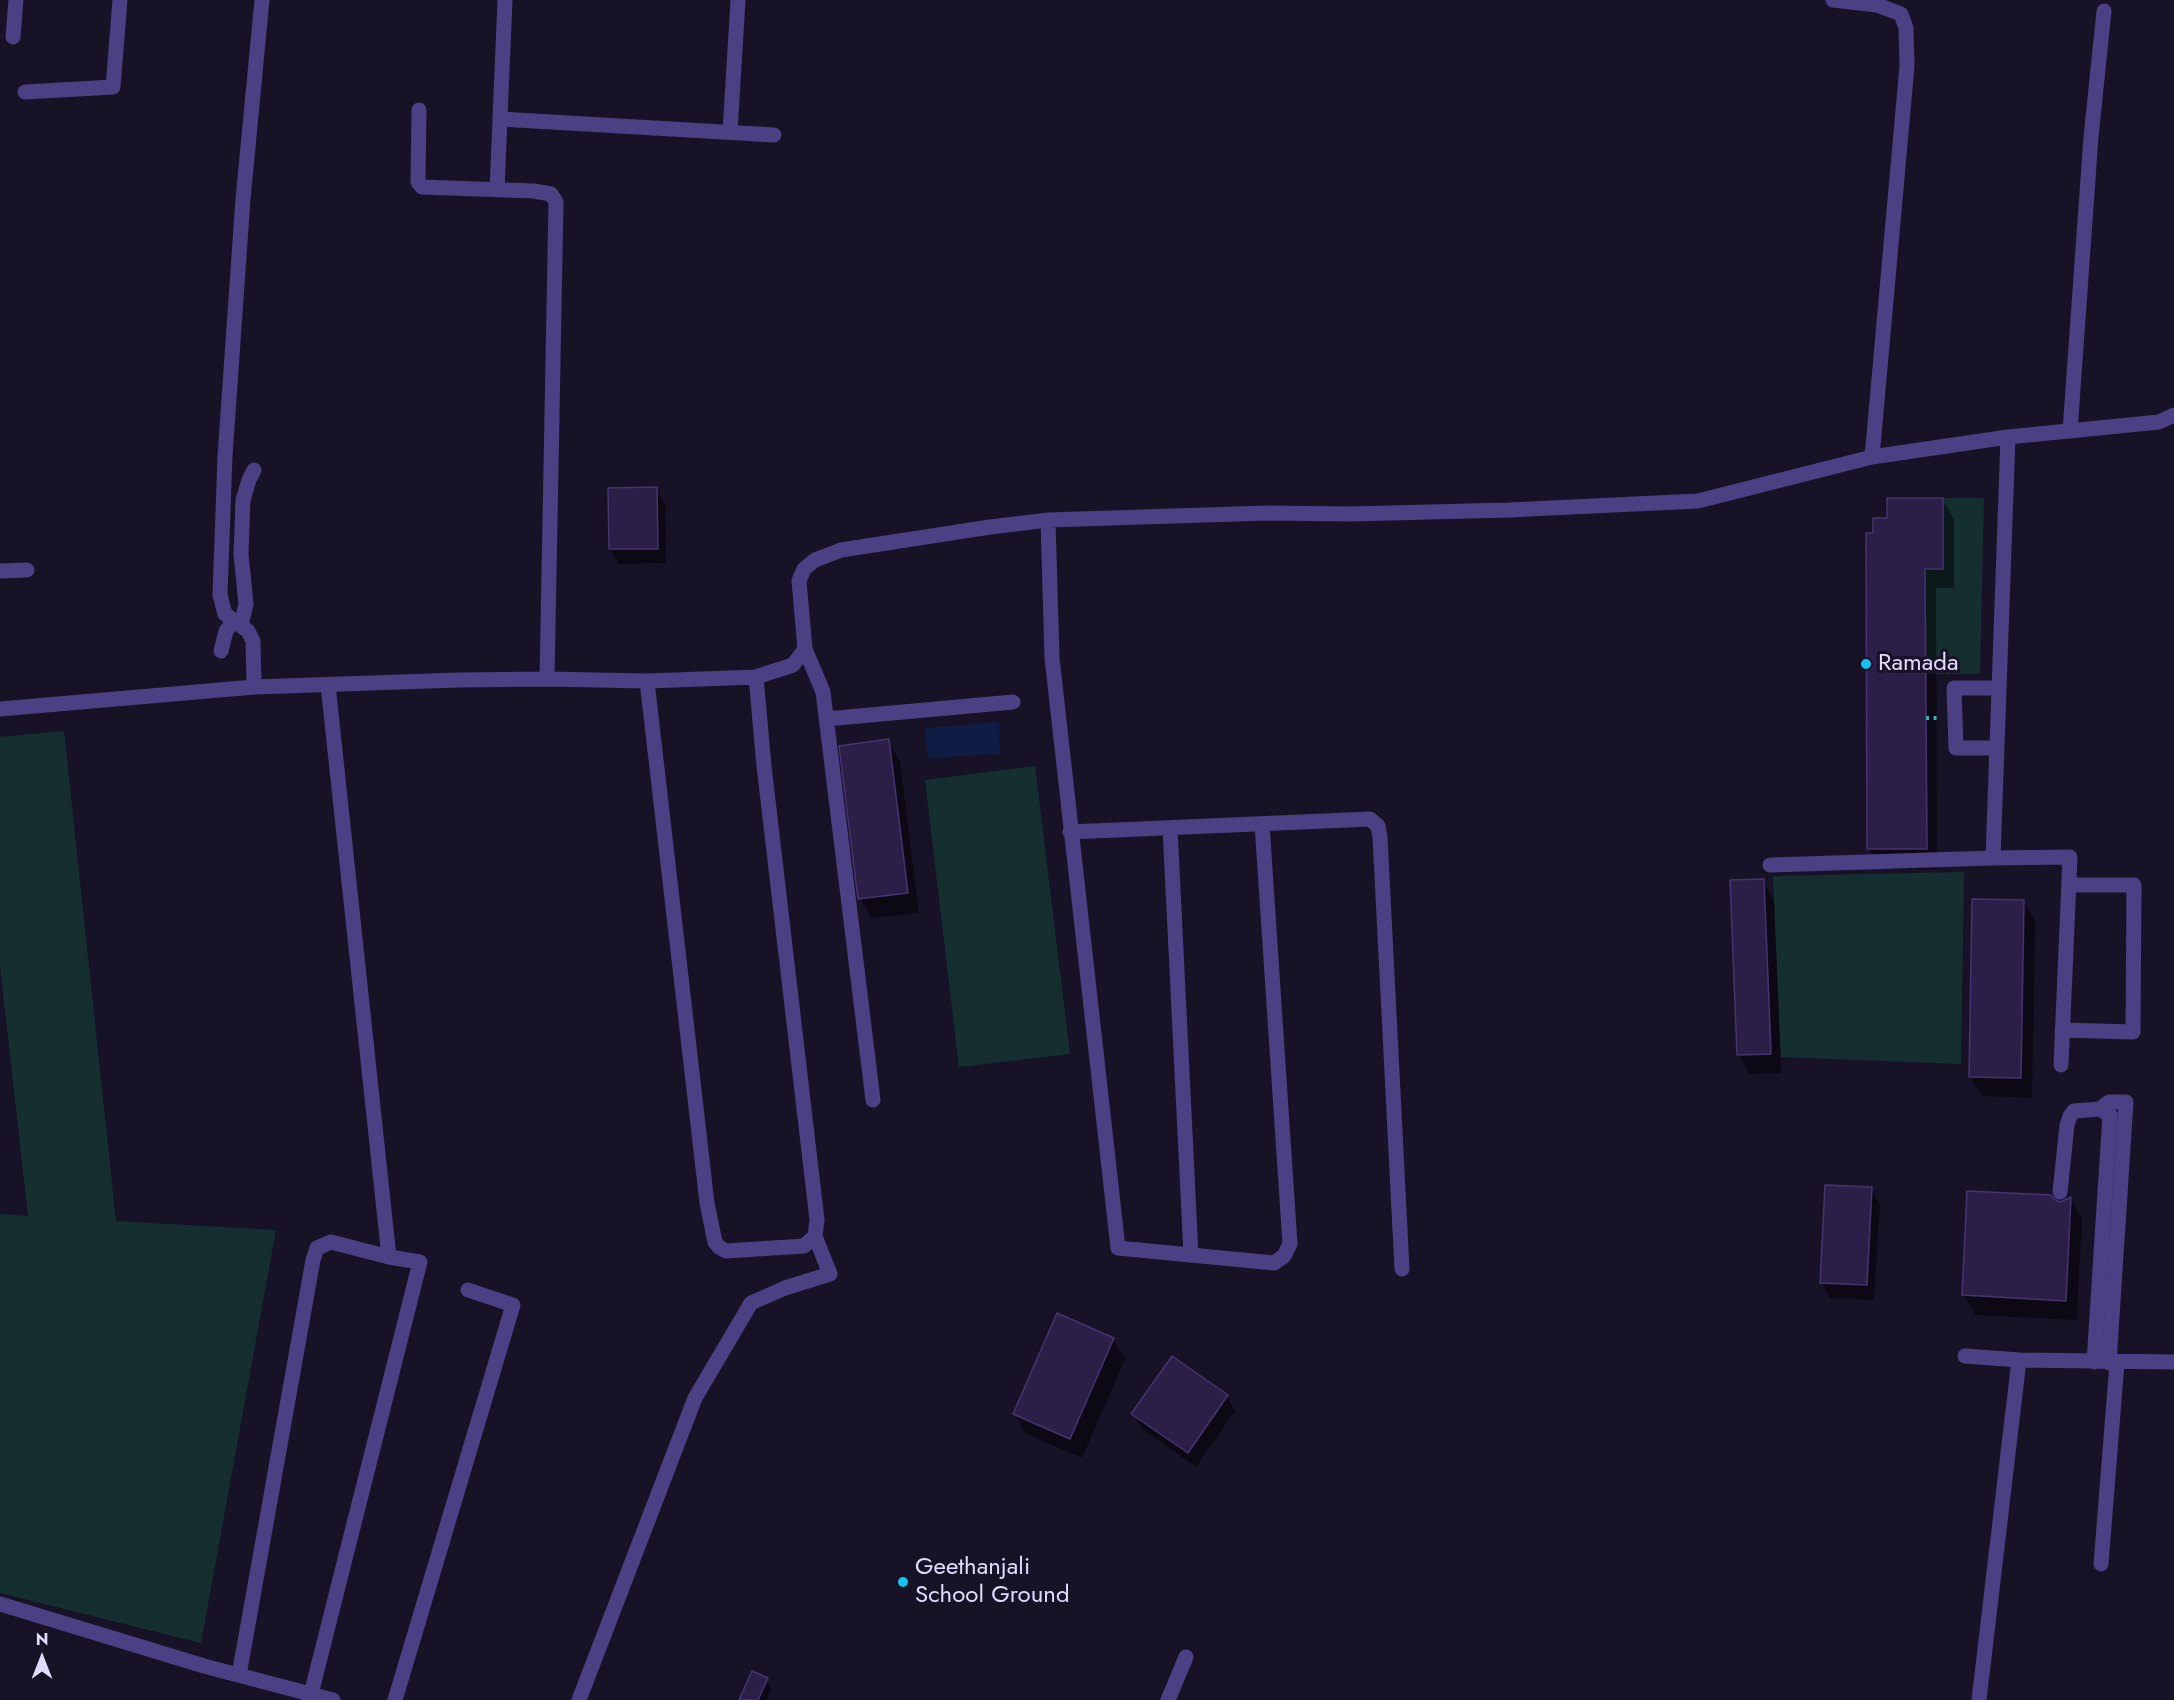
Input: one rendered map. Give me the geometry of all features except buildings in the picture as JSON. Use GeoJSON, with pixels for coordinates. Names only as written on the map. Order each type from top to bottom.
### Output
{"type":"FeatureCollection","features":[{"type":"Feature","properties":{"kind":"street"},"geometry":{"type":"LineString","coordinates":[[13,37],[16,0]]}},
{"type":"Feature","properties":{"kind":"street"},"geometry":{"type":"LineString","coordinates":[[25,92],[113,87],[120,0]]}},
{"type":"Feature","properties":{"kind":"street"},"geometry":{"type":"LineString","coordinates":[[254,687],[253,640],[248,632],[225,614],[220,595],[225,456],[243,199],[262,0]]}},
{"type":"Feature","properties":{"kind":"street"},"geometry":{"type":"LineString","coordinates":[[497,190],[504,0]]}},
{"type":"Feature","properties":{"kind":"street"},"geometry":{"type":"LineString","coordinates":[[730,132],[738,0]]}},
{"type":"Feature","properties":{"kind":"street"},"geometry":{"type":"LineString","coordinates":[[1833,0],[1877,5],[1901,14],[1906,27],[1907,66],[1872,457]]}},
{"type":"Feature","properties":{"kind":"street"},"geometry":{"type":"LineString","coordinates":[[2070,431],[2091,137],[2104,11]]}},
{"type":"Feature","properties":{"kind":"street"},"geometry":{"type":"LineString","coordinates":[[419,110],[418,182],[422,188],[551,194],[556,201],[547,679]]}},
{"type":"Feature","properties":{"kind":"street"},"geometry":{"type":"LineString","coordinates":[[500,119],[774,135]]}},
{"type":"Feature","properties":{"kind":"street"},"geometry":{"type":"LineString","coordinates":[[873,1100],[823,692],[805,649],[799,581],[804,569],[815,560],[841,550],[1048,520],[1268,513],[1349,514],[1509,510],[1698,501],[1872,457],[2008,437],[2159,422],[2174,416]]}},
{"type":"Feature","properties":{"kind":"street"},"geometry":{"type":"LineString","coordinates":[[1993,858],[2008,437]]}},
{"type":"Feature","properties":{"kind":"street"},"geometry":{"type":"LineString","coordinates":[[221,651],[226,631],[237,624],[246,604],[241,554],[243,500],[254,470]]}},
{"type":"Feature","properties":{"kind":"street"},"geometry":{"type":"LineString","coordinates":[[1048,520],[1052,658],[1118,1248],[1274,1263],[1284,1256],[1290,1244],[1262,824]]}},
{"type":"Feature","properties":{"kind":"street"},"geometry":{"type":"LineString","coordinates":[[0,571],[27,570]]}},
{"type":"Feature","properties":{"kind":"street"},"geometry":{"type":"LineString","coordinates":[[0,709],[254,687],[547,679],[647,681],[756,677],[793,665],[805,649]]}},
{"type":"Feature","properties":{"kind":"street"},"geometry":{"type":"LineString","coordinates":[[579,1700],[694,1398],[751,1303],[785,1288],[830,1274],[815,1236],[817,1220],[764,766],[756,677]]}},
{"type":"Feature","properties":{"kind":"street"},"geometry":{"type":"LineString","coordinates":[[647,681],[706,1195],[715,1242],[726,1251],[786,1248],[804,1246],[815,1236]]}},
{"type":"Feature","properties":{"kind":"street"},"geometry":{"type":"LineString","coordinates":[[328,685],[389,1257]]}},
{"type":"Feature","properties":{"kind":"street"},"geometry":{"type":"LineString","coordinates":[[1997,748],[1956,748],[1954,688],[2000,688]]}},
{"type":"Feature","properties":{"kind":"street"},"geometry":{"type":"LineString","coordinates":[[826,719],[1012,702]]}},
{"type":"Feature","properties":{"kind":"street"},"geometry":{"type":"LineString","coordinates":[[1070,832],[1370,819],[1378,826],[1402,1269]]}},
{"type":"Feature","properties":{"kind":"street"},"geometry":{"type":"LineString","coordinates":[[1170,828],[1191,1255]]}},
{"type":"Feature","properties":{"kind":"street"},"geometry":{"type":"LineString","coordinates":[[1770,865],[2070,857],[2061,1065]]}},
{"type":"Feature","properties":{"kind":"street"},"geometry":{"type":"LineString","coordinates":[[2062,1030],[2133,1032],[2134,885],[2069,885]]}},
{"type":"Feature","properties":{"kind":"street"},"geometry":{"type":"LineString","coordinates":[[2060,1192],[2067,1125],[2070,1116],[2074,1111],[2100,1109],[2109,1102],[2126,1102],[2107,1363],[2101,1564]]}},
{"type":"Feature","properties":{"kind":"street"},"geometry":{"type":"LineString","coordinates":[[239,1675],[317,1248],[330,1242],[389,1257],[420,1262],[311,1694]]}},
{"type":"Feature","properties":{"kind":"street"},"geometry":{"type":"LineString","coordinates":[[395,1700],[513,1305],[468,1290]]}},
{"type":"Feature","properties":{"kind":"street"},"geometry":{"type":"LineString","coordinates":[[1965,1356],[2107,1363],[2174,1362]]}},
{"type":"Feature","properties":{"kind":"street"},"geometry":{"type":"LineString","coordinates":[[1979,1700],[2019,1360]]}},
{"type":"Feature","properties":{"kind":"street"},"geometry":{"type":"LineString","coordinates":[[0,1604],[239,1675],[277,1693],[311,1694],[333,1700]]}},
{"type":"Feature","properties":{"kind":"street"},"geometry":{"type":"LineString","coordinates":[[1168,1700],[1186,1658]]}},
{"type":"Feature","properties":{"kind":"green space"},"geometry":{"type":"Polygon","coordinates":[[[1943,498],[1984,498],[1980,674],[1926,674],[1925,569],[1943,568],[1943,498]]]}},
{"type":"Feature","properties":{"kind":"green space"},"geometry":{"type":"Polygon","coordinates":[[[64,731],[116,1221],[276,1230],[201,1643],[0,1593],[0,1214],[28,1216],[0,966],[0,737],[64,731]]]}},
{"type":"Feature","properties":{"kind":"green space"},"geometry":{"type":"Polygon","coordinates":[[[1035,766],[1070,1054],[959,1067],[925,780],[1035,766]]]}},
{"type":"Feature","properties":{"kind":"green space"},"geometry":{"type":"Polygon","coordinates":[[[1964,872],[1961,1064],[1781,1057],[1773,876],[1964,872]]]}},
{"type":"Feature","properties":{"kind":"water"},"geometry":{"type":"Polygon","coordinates":[[[999,722],[1000,754],[928,758],[925,728],[999,722]]]}},
{"type":"Feature","properties":{"kind":"place","name":"Ramada"},"geometry":{"type":"Point","coordinates":[1866,664]}},
{"type":"Feature","properties":{"kind":"place","name":"Geethanjali School Ground"},"geometry":{"type":"Point","coordinates":[903,1582]}}]}
